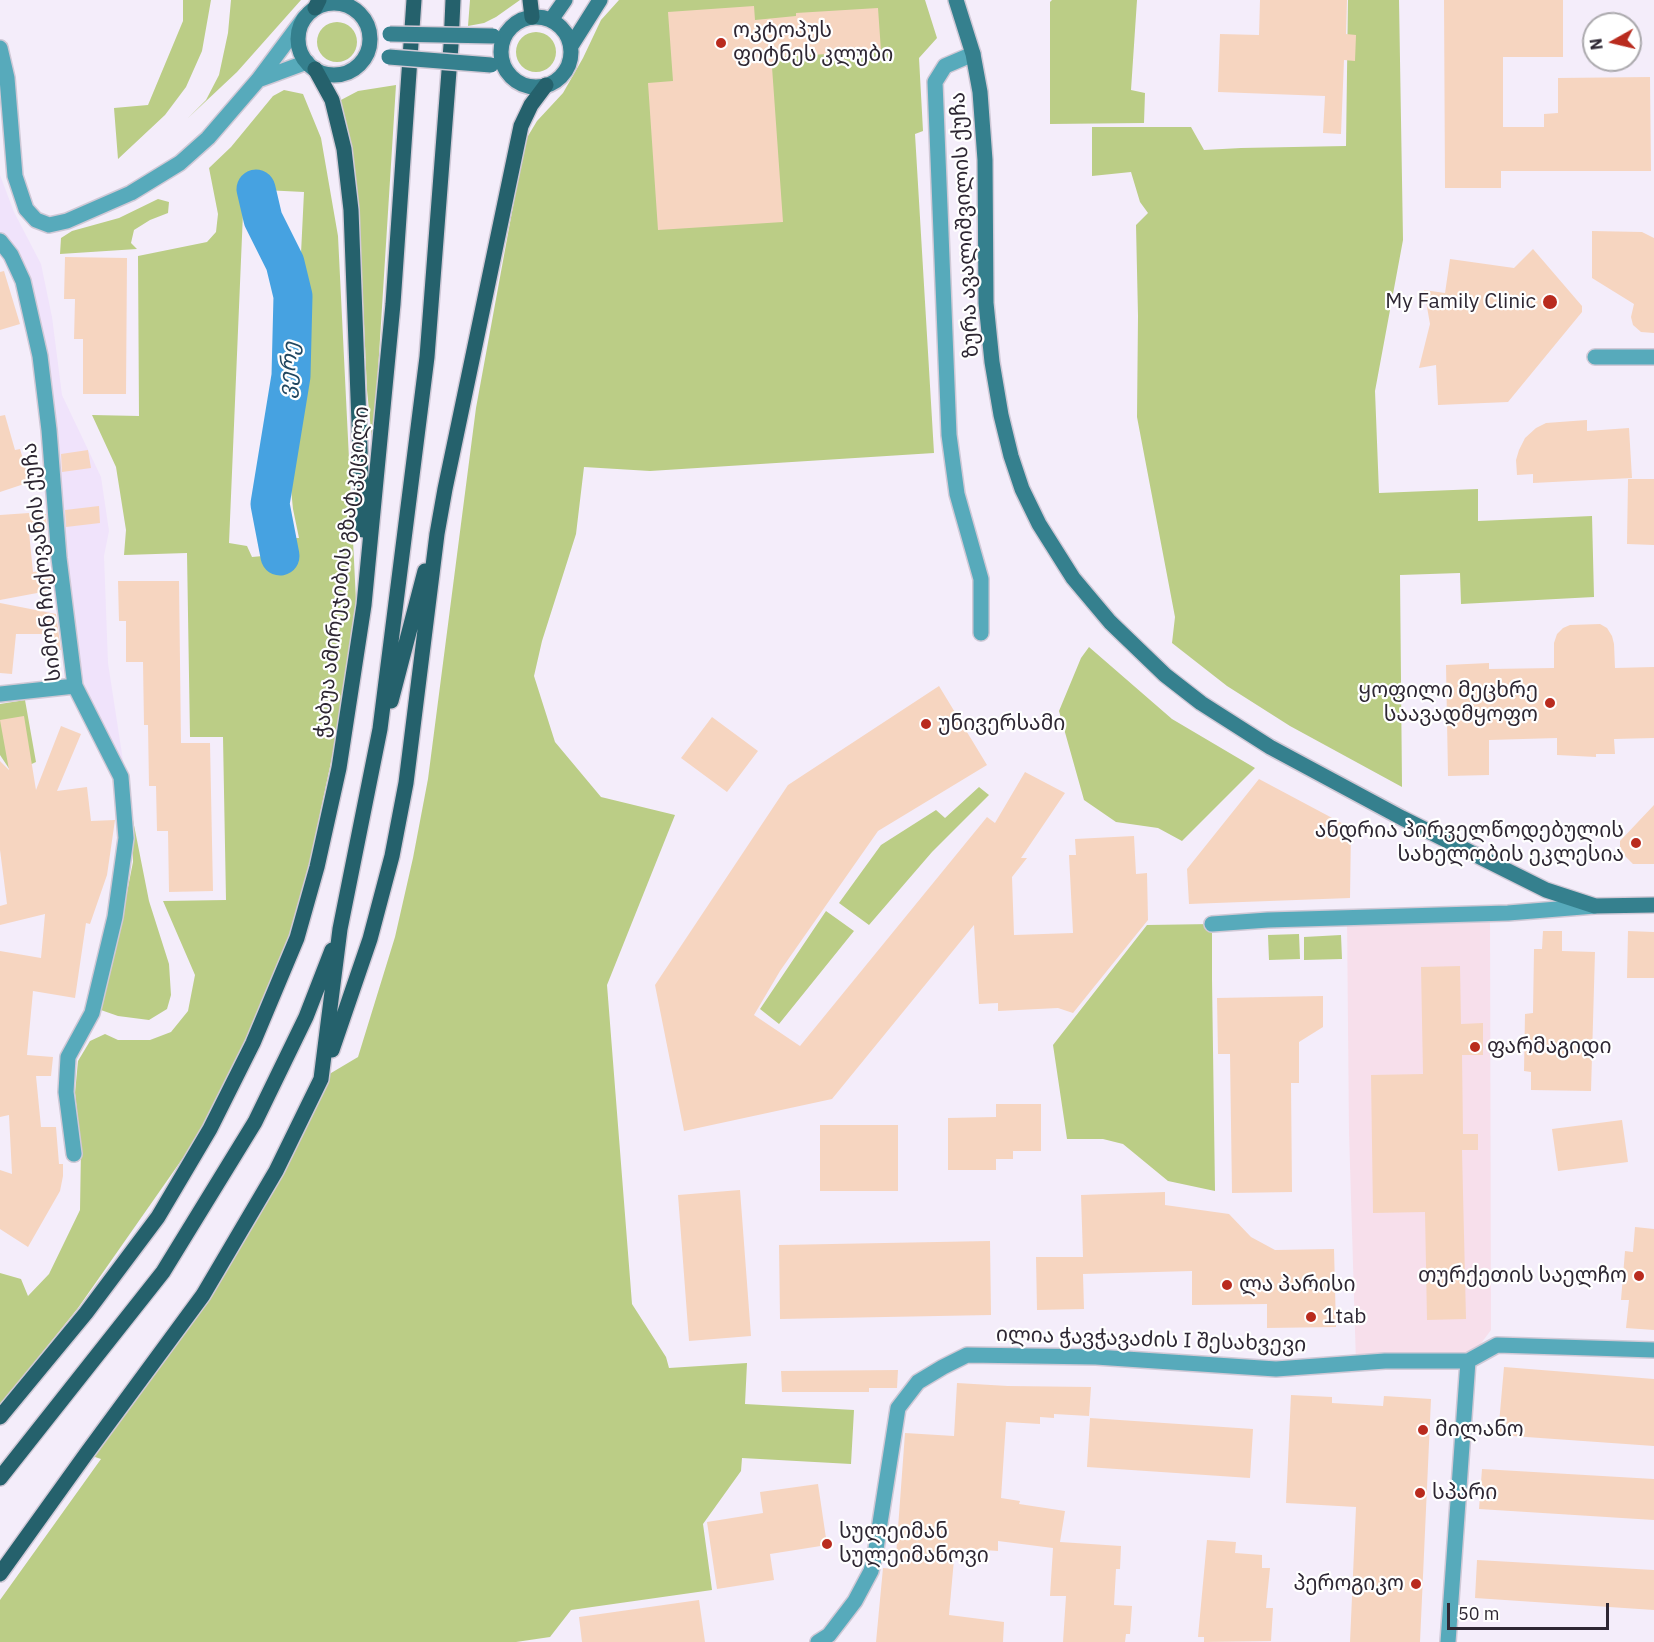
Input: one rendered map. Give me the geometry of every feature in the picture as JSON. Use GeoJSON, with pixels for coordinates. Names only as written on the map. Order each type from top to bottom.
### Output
{"type":"FeatureCollection","features":[{"type":"Feature","properties":{"kind":"main road","name":"ჭაბუა ამირეჯიბის გზატკეცილი"},"geometry":{"type":"LineString","coordinates":[[0,1417],[86,1313],[158,1217],[210,1129],[253,1043],[297,938],[317,867],[339,768],[364,605],[393,304],[414,0]]}},
{"type":"Feature","properties":{"kind":"main road"},"geometry":{"type":"LineString","coordinates":[[321,1079],[340,929],[380,729],[427,357],[450,69],[453,0]]}},
{"type":"Feature","properties":{"kind":"main road"},"geometry":{"type":"LineString","coordinates":[[530,0],[532,17]]}},
{"type":"Feature","properties":{"kind":"main road"},"geometry":{"type":"LineString","coordinates":[[551,20],[565,0]]}},
{"type":"Feature","properties":{"kind":"main road"},"geometry":{"type":"LineString","coordinates":[[311,65],[326,74],[349,71],[374,58],[389,57],[491,65],[528,86],[546,85],[556,81],[563,74],[568,66],[571,46],[600,0]]}},
{"type":"Feature","properties":{"kind":"main road","name":"ზურა ავალიშვილის ქუჩა"},"geometry":{"type":"LineString","coordinates":[[956,0],[973,54],[980,92],[985,160],[986,303],[992,362],[1001,415],[1022,489],[1038,524],[1073,578],[1110,622],[1165,675],[1201,703],[1270,747],[1524,880],[1595,906],[1654,905]]}},
{"type":"Feature","properties":{"kind":"main road"},"geometry":{"type":"LineString","coordinates":[[349,71],[358,66],[368,48],[370,38],[363,18],[346,5],[336,3],[313,8],[300,28],[298,40],[301,51],[332,100],[344,149],[351,210],[361,445],[364,605]]}},
{"type":"Feature","properties":{"kind":"main road"},"geometry":{"type":"LineString","coordinates":[[368,27],[390,34],[499,36],[516,23],[532,17],[551,20],[560,26],[571,46]]}},
{"type":"Feature","properties":{"kind":"main road"},"geometry":{"type":"LineString","coordinates":[[499,36],[502,42],[503,65],[512,78]]}},
{"type":"Feature","properties":{"kind":"main road"},"geometry":{"type":"LineString","coordinates":[[0,1574],[203,1295],[276,1171],[321,1079],[370,939],[392,856],[406,783],[437,534],[521,126],[531,105],[546,85]]}},
{"type":"Feature","properties":{"kind":"main road"},"geometry":{"type":"LineString","coordinates":[[380,729],[393,698],[408,631],[437,534]]}},
{"type":"Feature","properties":{"kind":"main road"},"geometry":{"type":"LineString","coordinates":[[0,1478],[169,1263],[255,1122],[306,1017],[340,929]]}},
{"type":"Feature","properties":{"kind":"street"},"geometry":{"type":"LineString","coordinates":[[0,48],[7,78],[15,176],[26,209],[36,220],[49,225],[67,221],[131,193],[180,164],[208,138],[258,80],[313,8]]}},
{"type":"Feature","properties":{"kind":"street"},"geometry":{"type":"LineString","coordinates":[[973,54],[945,66],[935,82],[949,435],[957,494],[981,579],[981,633]]}},
{"type":"Feature","properties":{"kind":"street"},"geometry":{"type":"LineString","coordinates":[[258,80],[311,65]]}},
{"type":"Feature","properties":{"kind":"street","name":"სიმონ ჩიქოვანის ქუჩა"},"geometry":{"type":"LineString","coordinates":[[0,242],[11,255],[23,281],[40,356],[49,430],[59,558],[75,686],[121,777],[126,838],[115,917],[92,1013],[68,1057],[66,1092],[74,1154]]}},
{"type":"Feature","properties":{"kind":"street"},"geometry":{"type":"LineString","coordinates":[[1595,357],[1654,357]]}},
{"type":"Feature","properties":{"kind":"street"},"geometry":{"type":"LineString","coordinates":[[0,694],[75,686]]}},
{"type":"Feature","properties":{"kind":"street"},"geometry":{"type":"LineString","coordinates":[[1212,924],[1268,920],[1508,913],[1595,906]]}},
{"type":"Feature","properties":{"kind":"street","name":"ილია ჭავჭავაძის I შესახვევი"},"geometry":{"type":"LineString","coordinates":[[818,1642],[829,1635],[855,1601],[871,1571],[898,1408],[918,1382],[967,1355],[1096,1357],[1276,1369],[1385,1362],[1468,1361],[1497,1345],[1654,1350]]}},
{"type":"Feature","properties":{"kind":"street"},"geometry":{"type":"LineString","coordinates":[[1448,1642],[1468,1361]]}},
{"type":"Feature","properties":{"kind":"shaded area"},"geometry":{"type":"Polygon","coordinates":[[[0,175],[14,212],[41,264],[52,317],[62,395],[101,477],[109,531],[104,556],[108,663],[126,780],[84,684],[64,557],[46,357],[0,236],[0,175]]]}},
{"type":"Feature","properties":{"kind":"shaded area"},"geometry":{"type":"Polygon","coordinates":[[[1490,914],[1491,1330],[1468,1361],[1356,1363],[1349,1132],[1347,918],[1490,914]]]}},
{"type":"Feature","properties":{"kind":"green space"},"geometry":{"type":"Polygon","coordinates":[[[183,0],[211,0],[202,51],[186,87],[165,115],[118,159],[114,108],[148,105],[183,21],[183,0]]]}},
{"type":"Feature","properties":{"kind":"green space"},"geometry":{"type":"Polygon","coordinates":[[[231,0],[301,0],[237,72],[188,118],[206,100],[219,75],[228,33],[231,0]]]}},
{"type":"Feature","properties":{"kind":"green space"},"geometry":{"type":"Polygon","coordinates":[[[470,0],[520,0],[484,23],[468,26],[470,0]]]}},
{"type":"Feature","properties":{"kind":"green space"},"geometry":{"type":"Polygon","coordinates":[[[619,0],[925,0],[937,38],[919,58],[923,131],[915,134],[934,453],[650,471],[584,467],[576,534],[542,641],[534,676],[555,742],[601,797],[675,815],[607,985],[632,1304],[666,1357],[669,1368],[747,1363],[745,1404],[854,1410],[851,1464],[742,1458],[741,1471],[703,1524],[712,1590],[571,1610],[550,1637],[516,1642],[0,1642],[0,1600],[101,1459],[86,1454],[203,1295],[321,1079],[358,1057],[395,937],[428,779],[476,408],[525,141],[537,121],[563,93],[601,20],[619,0]]]}},
{"type":"Feature","properties":{"kind":"green space"},"geometry":{"type":"Polygon","coordinates":[[[1052,0],[1137,0],[1131,90],[1145,93],[1144,123],[1050,124],[1050,2],[1052,0]]]}},
{"type":"Feature","properties":{"kind":"green space"},"geometry":{"type":"Polygon","coordinates":[[[1348,0],[1399,0],[1403,240],[1375,391],[1379,493],[1478,489],[1478,521],[1592,516],[1594,597],[1461,604],[1460,573],[1400,575],[1402,787],[1290,726],[1227,686],[1172,643],[1175,617],[1137,417],[1136,225],[1148,213],[1140,202],[1131,172],[1092,176],[1092,127],[1191,127],[1204,150],[1346,146],[1348,0]]]}},
{"type":"Feature","properties":{"kind":"green space"},"geometry":{"type":"Polygon","coordinates":[[[337,22],[351,28],[357,42],[351,56],[337,62],[323,56],[317,42],[323,28],[337,22]]]}},
{"type":"Feature","properties":{"kind":"green space"},"geometry":{"type":"Polygon","coordinates":[[[536,32],[550,38],[556,52],[550,66],[536,72],[522,66],[516,52],[522,38],[536,32]]]}},
{"type":"Feature","properties":{"kind":"green space"},"geometry":{"type":"Polygon","coordinates":[[[396,85],[373,450],[367,390],[359,214],[339,101],[358,91],[396,85]]]}},
{"type":"Feature","properties":{"kind":"green space"},"geometry":{"type":"Polygon","coordinates":[[[284,90],[303,94],[321,138],[338,236],[356,601],[335,743],[310,861],[286,950],[206,1125],[78,1308],[0,1405],[0,1273],[21,1279],[28,1296],[49,1274],[80,1210],[81,1149],[75,1093],[78,1061],[90,1041],[105,1034],[118,1040],[150,1040],[171,1032],[188,1011],[195,975],[163,901],[226,900],[223,737],[190,737],[187,553],[124,555],[126,530],[116,467],[92,415],[139,416],[138,256],[207,242],[216,232],[218,214],[209,168],[231,147],[273,96],[284,90]],[[244,189],[229,543],[247,546],[252,557],[295,553],[293,538],[299,538],[290,479],[304,192],[244,189]]]}},
{"type":"Feature","properties":{"kind":"green space"},"geometry":{"type":"Polygon","coordinates":[[[158,199],[169,202],[168,213],[134,230],[131,243],[137,249],[60,254],[61,238],[72,231],[119,218],[158,199]]]}},
{"type":"Feature","properties":{"kind":"green space"},"geometry":{"type":"Polygon","coordinates":[[[1089,647],[1172,719],[1255,768],[1182,841],[1158,828],[1116,822],[1084,800],[1059,711],[1081,658],[1089,647]]]}},
{"type":"Feature","properties":{"kind":"green space"},"geometry":{"type":"Polygon","coordinates":[[[25,700],[36,762],[12,773],[0,755],[0,704],[25,700]]]}},
{"type":"Feature","properties":{"kind":"green space"},"geometry":{"type":"Polygon","coordinates":[[[979,787],[989,795],[932,852],[869,925],[839,903],[881,845],[936,810],[945,818],[979,787]]]}},
{"type":"Feature","properties":{"kind":"green space"},"geometry":{"type":"Polygon","coordinates":[[[132,815],[149,901],[169,964],[171,995],[167,1009],[149,1020],[118,1016],[98,1009],[115,953],[133,862],[132,815]]]}},
{"type":"Feature","properties":{"kind":"green space"},"geometry":{"type":"Polygon","coordinates":[[[826,911],[854,931],[779,1024],[760,1009],[826,911]]]}},
{"type":"Feature","properties":{"kind":"green space"},"geometry":{"type":"Polygon","coordinates":[[[1212,924],[1215,1191],[1168,1181],[1123,1144],[1103,1139],[1067,1139],[1053,1045],[1147,925],[1212,924]]]}},
{"type":"Feature","properties":{"kind":"green space"},"geometry":{"type":"Polygon","coordinates":[[[1299,934],[1300,959],[1269,960],[1268,935],[1299,934]]]}},
{"type":"Feature","properties":{"kind":"green space"},"geometry":{"type":"Polygon","coordinates":[[[1341,935],[1342,959],[1304,960],[1304,937],[1341,935]]]}},
{"type":"Feature","properties":{"kind":"building"},"geometry":{"type":"Polygon","coordinates":[[[1260,0],[1347,0],[1346,34],[1356,35],[1355,61],[1344,60],[1341,134],[1323,133],[1325,96],[1218,92],[1220,34],[1259,35],[1260,0]]]}},
{"type":"Feature","properties":{"kind":"building"},"geometry":{"type":"Polygon","coordinates":[[[1444,0],[1563,0],[1563,57],[1503,57],[1503,127],[1544,127],[1544,114],[1558,113],[1558,78],[1650,77],[1651,171],[1501,171],[1501,188],[1445,188],[1444,0]]]}},
{"type":"Feature","properties":{"kind":"building"},"geometry":{"type":"Polygon","coordinates":[[[754,6],[755,20],[796,16],[796,13],[878,8],[881,51],[774,57],[775,66],[772,67],[783,222],[658,230],[648,83],[673,81],[668,12],[754,6]]]}},
{"type":"Feature","properties":{"kind":"building"},"geometry":{"type":"Polygon","coordinates":[[[1592,231],[1642,232],[1654,238],[1654,333],[1641,332],[1633,325],[1631,317],[1634,304],[1592,278],[1592,231]]]}},
{"type":"Feature","properties":{"kind":"building"},"geometry":{"type":"Polygon","coordinates":[[[1533,249],[1582,306],[1582,312],[1508,402],[1438,405],[1436,365],[1419,368],[1430,324],[1424,290],[1445,293],[1450,259],[1514,268],[1533,249]]]}},
{"type":"Feature","properties":{"kind":"building"},"geometry":{"type":"Polygon","coordinates":[[[65,257],[127,258],[126,394],[83,394],[83,339],[74,339],[75,299],[64,299],[65,257]]]}},
{"type":"Feature","properties":{"kind":"building"},"geometry":{"type":"Polygon","coordinates":[[[4,271],[20,324],[0,330],[0,272],[4,271]]]}},
{"type":"Feature","properties":{"kind":"building"},"geometry":{"type":"Polygon","coordinates":[[[5,415],[15,450],[20,449],[30,482],[0,492],[0,416],[5,415]]]}},
{"type":"Feature","properties":{"kind":"building"},"geometry":{"type":"Polygon","coordinates":[[[1587,420],[1587,431],[1629,428],[1632,478],[1533,483],[1533,474],[1517,475],[1516,460],[1519,450],[1525,438],[1536,428],[1546,423],[1587,420]]]}},
{"type":"Feature","properties":{"kind":"building"},"geometry":{"type":"Polygon","coordinates":[[[88,450],[91,468],[62,472],[61,454],[88,450]]]}},
{"type":"Feature","properties":{"kind":"building"},"geometry":{"type":"Polygon","coordinates":[[[1628,479],[1654,479],[1654,545],[1627,544],[1628,479]]]}},
{"type":"Feature","properties":{"kind":"building"},"geometry":{"type":"Polygon","coordinates":[[[99,506],[100,523],[66,527],[65,510],[99,506]]]}},
{"type":"Feature","properties":{"kind":"building"},"geometry":{"type":"Polygon","coordinates":[[[29,513],[30,515],[46,514],[47,530],[29,532],[33,572],[51,569],[53,590],[0,600],[0,515],[29,513]]]}},
{"type":"Feature","properties":{"kind":"building"},"geometry":{"type":"Polygon","coordinates":[[[118,581],[179,581],[181,743],[210,743],[213,891],[169,892],[168,831],[157,831],[156,786],[149,786],[148,725],[144,725],[143,662],[126,662],[126,621],[119,621],[118,581]]]}},
{"type":"Feature","properties":{"kind":"building"},"geometry":{"type":"Polygon","coordinates":[[[0,603],[56,614],[61,650],[47,650],[47,634],[16,634],[12,674],[0,673],[0,603]]]}},
{"type":"Feature","properties":{"kind":"building","name":"ყოფილი მეცხრე საავადმყოფო"},"geometry":{"type":"Polygon","coordinates":[[[1600,624],[1607,628],[1612,636],[1615,668],[1654,667],[1654,738],[1614,739],[1615,754],[1596,754],[1596,757],[1557,755],[1557,738],[1489,740],[1489,775],[1448,776],[1446,665],[1489,663],[1489,669],[1554,668],[1554,643],[1557,634],[1563,628],[1570,625],[1600,624]]]}},
{"type":"Feature","properties":{"kind":"building"},"geometry":{"type":"Polygon","coordinates":[[[939,686],[987,765],[878,831],[780,971],[754,1015],[800,1046],[987,817],[995,823],[1025,772],[1065,793],[1021,858],[1027,858],[1012,877],[1014,935],[1073,933],[1069,855],[1076,855],[1075,839],[1134,836],[1136,874],[1147,873],[1148,920],[1073,1013],[1058,1008],[998,1011],[998,1003],[979,1004],[974,925],[832,1099],[684,1131],[655,985],[788,785],[939,686]]]}},
{"type":"Feature","properties":{"kind":"building"},"geometry":{"type":"Polygon","coordinates":[[[24,716],[36,790],[61,726],[81,734],[57,791],[87,787],[91,821],[115,820],[107,875],[90,924],[86,923],[75,998],[33,991],[27,1055],[53,1057],[51,1076],[36,1076],[41,1127],[56,1127],[59,1164],[63,1164],[63,1176],[60,1191],[28,1247],[0,1229],[0,1170],[12,1174],[9,1115],[0,1117],[0,951],[41,958],[45,914],[0,925],[0,906],[7,904],[0,850],[0,761],[9,770],[0,720],[24,716]]]}},
{"type":"Feature","properties":{"kind":"building"},"geometry":{"type":"Polygon","coordinates":[[[712,717],[758,751],[727,792],[681,758],[712,717]]]}},
{"type":"Feature","properties":{"kind":"building"},"geometry":{"type":"Polygon","coordinates":[[[1259,779],[1351,828],[1350,898],[1189,904],[1187,869],[1259,779]]]}},
{"type":"Feature","properties":{"kind":"building","name":"ანდრია პირველწოდებულის სახელობის ეკლესია"},"geometry":{"type":"Polygon","coordinates":[[[1654,805],[1654,864],[1633,864],[1620,851],[1620,841],[1654,805]]]}},
{"type":"Feature","properties":{"kind":"building"},"geometry":{"type":"Polygon","coordinates":[[[1543,931],[1562,931],[1562,951],[1595,952],[1591,1091],[1531,1090],[1531,1072],[1524,1071],[1525,1014],[1533,1013],[1534,949],[1542,949],[1543,931]]]}},
{"type":"Feature","properties":{"kind":"building"},"geometry":{"type":"Polygon","coordinates":[[[1628,931],[1654,932],[1654,978],[1627,978],[1628,931]]]}},
{"type":"Feature","properties":{"kind":"building"},"geometry":{"type":"Polygon","coordinates":[[[1460,966],[1461,1024],[1483,1023],[1483,1055],[1462,1055],[1463,1134],[1478,1134],[1478,1150],[1462,1150],[1466,1319],[1427,1320],[1425,1212],[1373,1213],[1371,1075],[1423,1074],[1421,967],[1460,966]]]}},
{"type":"Feature","properties":{"kind":"building"},"geometry":{"type":"Polygon","coordinates":[[[1323,996],[1323,1027],[1299,1042],[1299,1083],[1291,1083],[1292,1192],[1232,1193],[1230,1054],[1218,1054],[1217,998],[1323,996]]]}},
{"type":"Feature","properties":{"kind":"building"},"geometry":{"type":"Polygon","coordinates":[[[996,1104],[1041,1104],[1041,1151],[1013,1151],[1013,1159],[996,1159],[996,1170],[948,1170],[948,1118],[996,1117],[996,1104]]]}},
{"type":"Feature","properties":{"kind":"building"},"geometry":{"type":"Polygon","coordinates":[[[1622,1120],[1628,1162],[1558,1171],[1552,1129],[1622,1120]]]}},
{"type":"Feature","properties":{"kind":"building"},"geometry":{"type":"Polygon","coordinates":[[[820,1125],[898,1125],[898,1191],[820,1191],[820,1125]]]}},
{"type":"Feature","properties":{"kind":"building"},"geometry":{"type":"Polygon","coordinates":[[[740,1190],[751,1336],[689,1341],[678,1195],[740,1190]]]}},
{"type":"Feature","properties":{"kind":"building"},"geometry":{"type":"Polygon","coordinates":[[[1165,1192],[1165,1205],[1229,1214],[1251,1237],[1275,1250],[1334,1249],[1336,1327],[1267,1328],[1267,1304],[1192,1305],[1192,1271],[1083,1274],[1084,1309],[1037,1310],[1036,1257],[1083,1257],[1081,1195],[1165,1192]]]}},
{"type":"Feature","properties":{"kind":"building","name":"თურქეთის საელჩო"},"geometry":{"type":"Polygon","coordinates":[[[1635,1227],[1654,1229],[1654,1330],[1626,1328],[1629,1300],[1621,1300],[1625,1251],[1633,1252],[1635,1227]]]}},
{"type":"Feature","properties":{"kind":"building"},"geometry":{"type":"Polygon","coordinates":[[[990,1241],[991,1315],[780,1319],[779,1245],[990,1241]]]}},
{"type":"Feature","properties":{"kind":"building"},"geometry":{"type":"Polygon","coordinates":[[[1504,1367],[1654,1379],[1654,1446],[1498,1435],[1504,1367]]]}},
{"type":"Feature","properties":{"kind":"building"},"geometry":{"type":"Polygon","coordinates":[[[898,1370],[897,1388],[869,1388],[869,1392],[782,1392],[781,1371],[898,1370]]]}},
{"type":"Feature","properties":{"kind":"building"},"geometry":{"type":"Polygon","coordinates":[[[957,1383],[1091,1387],[1089,1416],[1054,1414],[1054,1418],[1040,1417],[1040,1424],[1006,1422],[1001,1498],[1020,1501],[1019,1504],[1065,1511],[1060,1542],[1121,1546],[1120,1569],[1116,1569],[1114,1605],[1132,1606],[1130,1634],[1126,1634],[1125,1642],[1063,1642],[1066,1596],[1050,1596],[1053,1548],[998,1541],[998,1551],[955,1548],[949,1615],[1004,1622],[1003,1642],[876,1642],[883,1568],[895,1569],[905,1433],[954,1436],[957,1383]]]}},
{"type":"Feature","properties":{"kind":"building"},"geometry":{"type":"Polygon","coordinates":[[[1291,1395],[1332,1397],[1332,1403],[1383,1406],[1384,1396],[1431,1399],[1420,1642],[1350,1642],[1356,1507],[1286,1503],[1291,1395]]]}},
{"type":"Feature","properties":{"kind":"building"},"geometry":{"type":"Polygon","coordinates":[[[1090,1418],[1253,1429],[1250,1478],[1087,1467],[1090,1418]]]}},
{"type":"Feature","properties":{"kind":"building"},"geometry":{"type":"Polygon","coordinates":[[[1482,1469],[1654,1479],[1654,1520],[1479,1509],[1482,1469]]]}},
{"type":"Feature","properties":{"kind":"building"},"geometry":{"type":"Polygon","coordinates":[[[818,1484],[827,1545],[770,1554],[774,1580],[717,1589],[707,1522],[763,1513],[760,1492],[818,1484]]]}},
{"type":"Feature","properties":{"kind":"building"},"geometry":{"type":"Polygon","coordinates":[[[1207,1540],[1236,1542],[1235,1553],[1262,1555],[1262,1568],[1270,1568],[1266,1608],[1273,1608],[1271,1641],[1204,1642],[1204,1637],[1198,1637],[1207,1540]]]}},
{"type":"Feature","properties":{"kind":"building"},"geometry":{"type":"Polygon","coordinates":[[[1477,1560],[1654,1570],[1654,1610],[1475,1598],[1477,1560]]]}},
{"type":"Feature","properties":{"kind":"building"},"geometry":{"type":"Polygon","coordinates":[[[699,1600],[705,1642],[582,1642],[579,1617],[699,1600]]]}},
{"type":"Feature","properties":{"kind":"waterway","name":"ვერე"},"geometry":{"type":"LineString","coordinates":[[256,189],[263,219],[285,263],[293,296],[291,376],[270,504],[280,556]]}},
{"type":"Feature","properties":{"kind":"place","name":"ოკტოპუს ფიტნეს კლუბი"},"geometry":{"type":"Point","coordinates":[721,43]}},
{"type":"Feature","properties":{"kind":"place","name":"My Family Clinic"},"geometry":{"type":"Point","coordinates":[1550,302]}},
{"type":"Feature","properties":{"kind":"place","name":"ყოფილი მეცხრე საავადმყოფო"},"geometry":{"type":"Point","coordinates":[1550,703]}},
{"type":"Feature","properties":{"kind":"place","name":"უნივერსამი"},"geometry":{"type":"Point","coordinates":[926,724]}},
{"type":"Feature","properties":{"kind":"place","name":"ანდრია პირველწოდებულის სახელობის ეკლესია"},"geometry":{"type":"Point","coordinates":[1636,843]}},
{"type":"Feature","properties":{"kind":"place","name":"ფარმაგიდი"},"geometry":{"type":"Point","coordinates":[1475,1047]}},
{"type":"Feature","properties":{"kind":"place","name":"თურქეთის საელჩო"},"geometry":{"type":"Point","coordinates":[1639,1276]}},
{"type":"Feature","properties":{"kind":"place","name":"ლა პარისი"},"geometry":{"type":"Point","coordinates":[1227,1285]}},
{"type":"Feature","properties":{"kind":"place","name":"1tab"},"geometry":{"type":"Point","coordinates":[1311,1317]}},
{"type":"Feature","properties":{"kind":"place","name":"მილანო"},"geometry":{"type":"Point","coordinates":[1423,1430]}},
{"type":"Feature","properties":{"kind":"place","name":"სპარი"},"geometry":{"type":"Point","coordinates":[1420,1493]}},
{"type":"Feature","properties":{"kind":"place","name":"სულეიმან სულეიმანოვი"},"geometry":{"type":"Point","coordinates":[827,1544]}},
{"type":"Feature","properties":{"kind":"place","name":"პეროგიკო"},"geometry":{"type":"Point","coordinates":[1416,1584]}}]}
